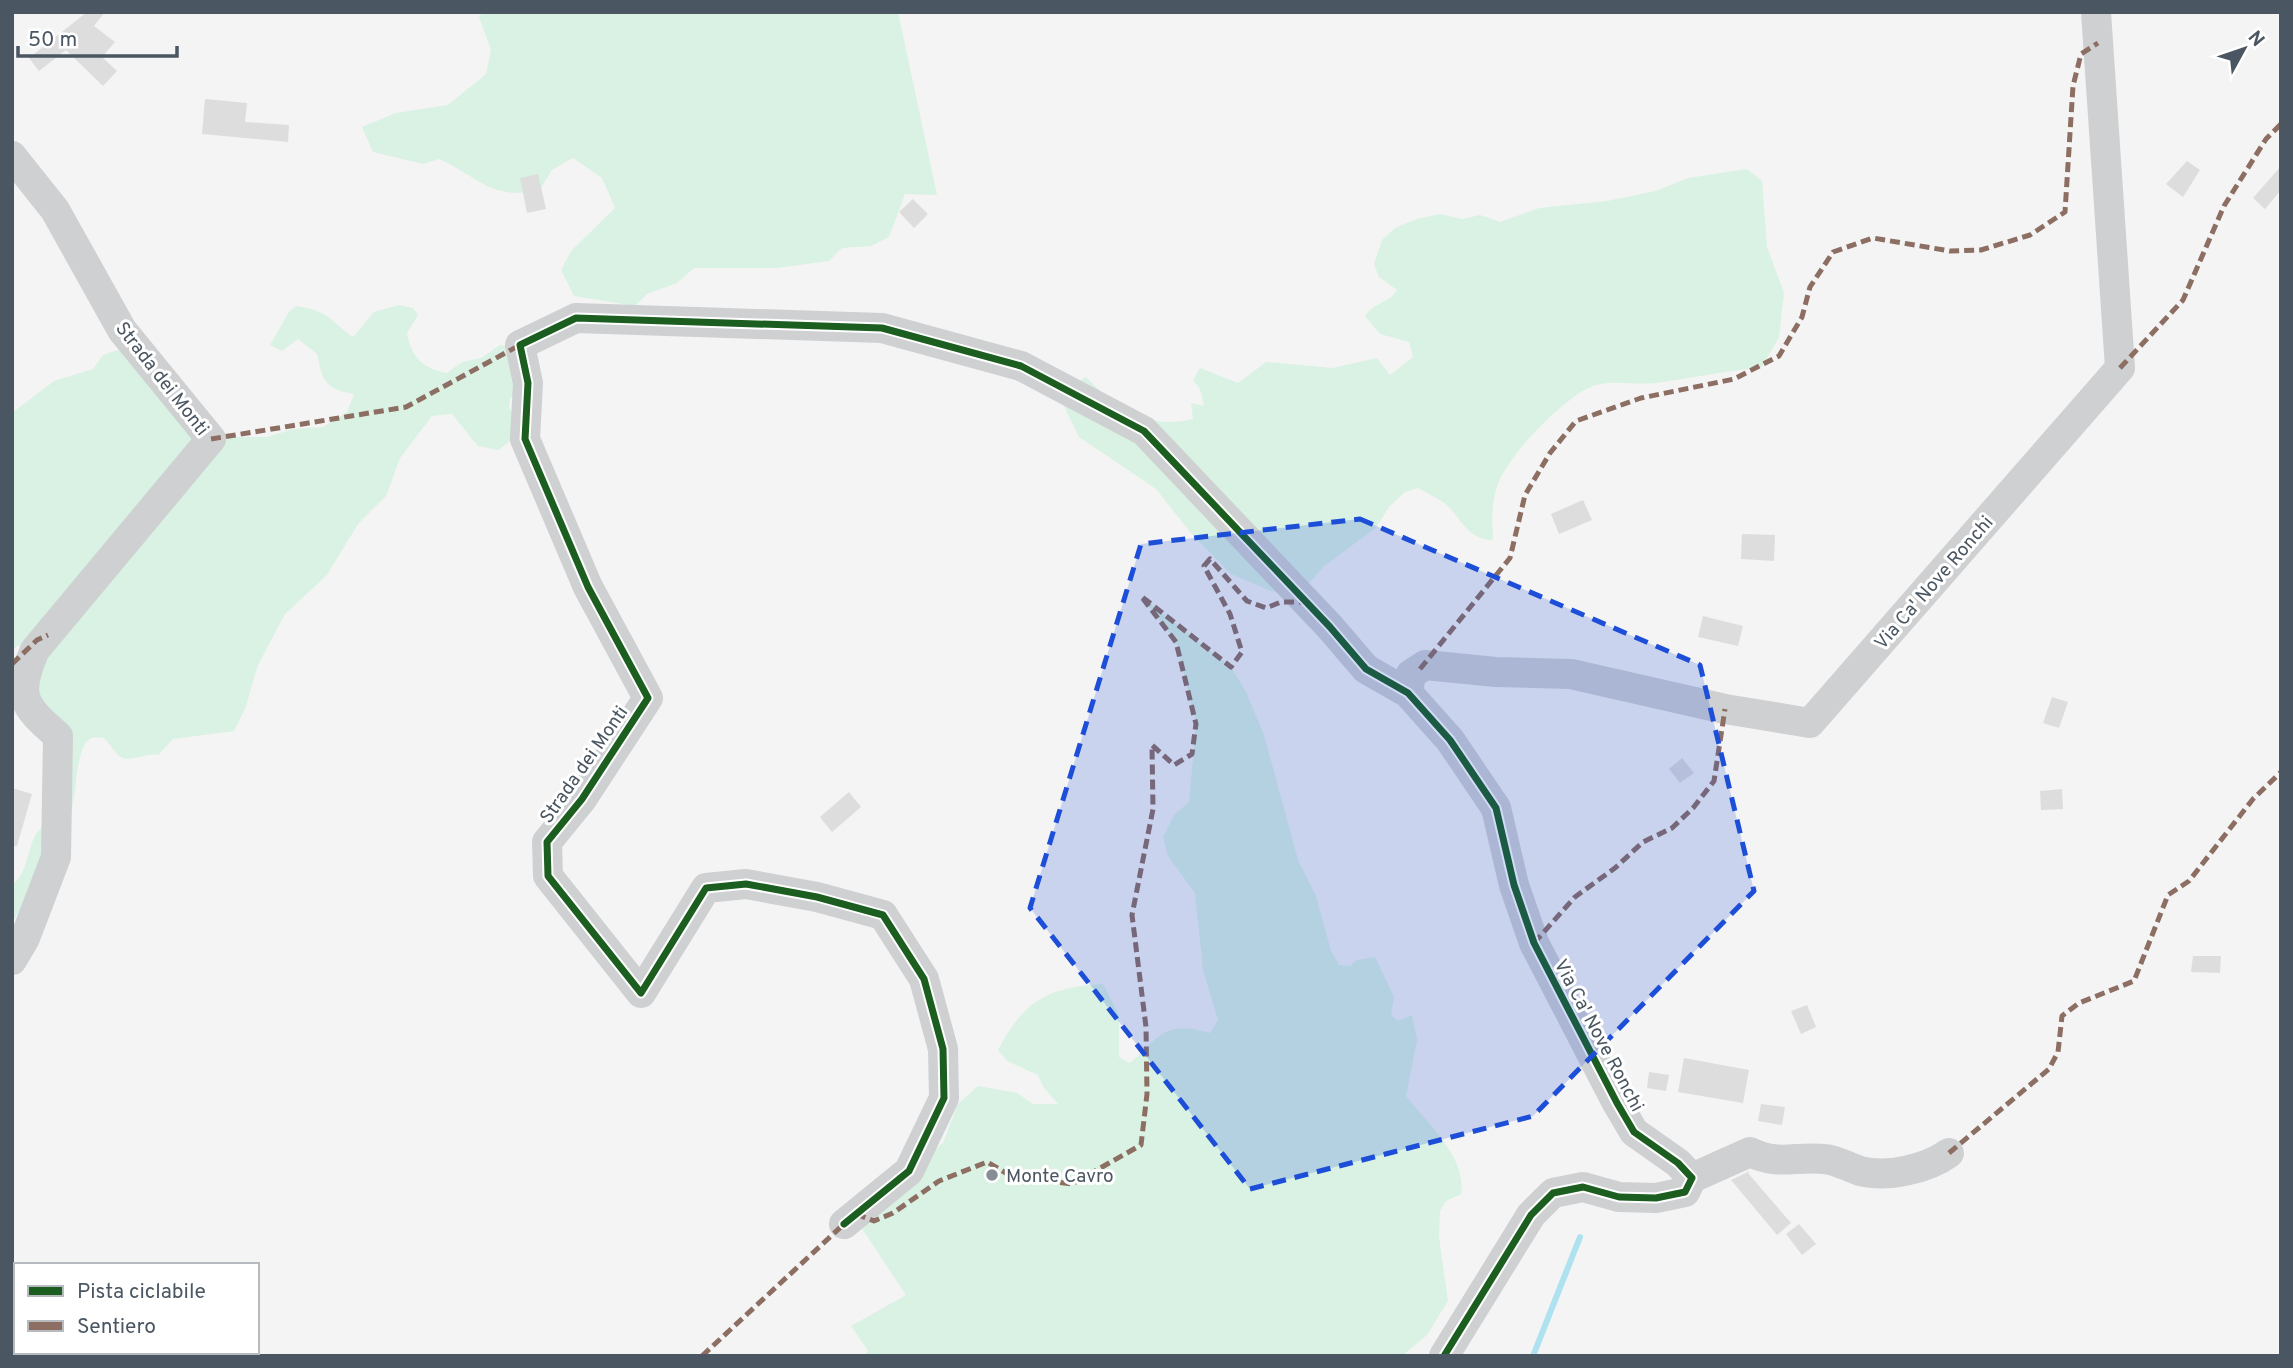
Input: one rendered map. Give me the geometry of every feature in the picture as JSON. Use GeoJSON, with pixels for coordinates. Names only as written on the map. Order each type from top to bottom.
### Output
{"type":"FeatureCollection","features":[{"type":"Feature","properties":{"kind":"street","name":"Via Ca' Nove Ronchi"},"geometry":{"type":"LineString","coordinates":[[1692,1178],[1678,1163],[1634,1132],[1617,1103],[1534,943],[1514,885],[1496,808],[1450,740],[1408,692],[1411,674],[1425,665],[1496,672],[1571,674],[1725,709],[1810,723],[2120,368],[2096,12]]}},
{"type":"Feature","properties":{"kind":"street","name":"Strada dei Monti"},"geometry":{"type":"LineString","coordinates":[[12,156],[55,210],[122,330],[211,439],[35,650],[23,678],[32,714],[58,736],[56,857],[25,938],[12,960]]}},
{"type":"Feature","properties":{"kind":"street","name":"Strada dei Monti"},"geometry":{"type":"LineString","coordinates":[[844,1224],[909,1171],[944,1098],[943,1049],[924,979],[883,915],[817,897],[746,884],[706,888],[640,993],[548,876],[547,842],[582,799],[648,698],[588,587],[525,439],[528,383],[520,345],[576,318],[882,328],[1021,366],[1144,431],[1330,627],[1366,669],[1408,692]]}},
{"type":"Feature","properties":{"kind":"street"},"geometry":{"type":"LineString","coordinates":[[1444,1356],[1531,1215],[1553,1193],[1583,1188],[1619,1198],[1656,1198],[1685,1192],[1692,1178],[1750,1152],[1769,1161],[1828,1159],[1864,1172],[1890,1172],[1934,1164],[1949,1153]]}},
{"type":"Feature","properties":{"kind":"highlighted area"},"geometry":{"type":"Polygon","coordinates":[[[1360,519],[1700,665],[1754,891],[1533,1116],[1250,1189],[1030,908],[1141,544],[1360,519]]]}},
{"type":"Feature","properties":{"kind":"green space"},"geometry":{"type":"Polygon","coordinates":[[[483,12],[898,12],[937,195],[905,194],[889,237],[871,246],[842,248],[829,261],[777,268],[694,268],[677,283],[647,294],[635,306],[574,296],[561,270],[571,251],[615,208],[602,178],[573,158],[552,170],[539,191],[522,193],[497,190],[439,159],[423,164],[373,152],[362,127],[396,113],[448,105],[486,74],[491,50],[479,17],[483,12]]]}},
{"type":"Feature","properties":{"kind":"green space"},"geometry":{"type":"Polygon","coordinates":[[[1747,169],[1762,181],[1767,247],[1784,293],[1779,337],[1762,367],[1656,383],[1603,384],[1584,390],[1539,428],[1502,475],[1494,500],[1493,540],[1473,534],[1448,506],[1418,488],[1405,492],[1389,507],[1376,528],[1324,566],[1299,595],[1271,591],[1231,574],[1190,532],[1156,489],[1079,437],[1061,400],[1071,386],[1086,377],[1109,399],[1134,414],[1161,422],[1176,422],[1193,419],[1191,403],[1204,406],[1200,389],[1193,380],[1200,368],[1238,383],[1266,362],[1332,368],[1377,358],[1390,375],[1413,357],[1409,342],[1380,334],[1365,316],[1397,290],[1379,277],[1374,264],[1382,240],[1395,228],[1440,214],[1462,219],[1480,215],[1500,222],[1539,208],[1607,201],[1656,191],[1688,178],[1747,169]]]}},
{"type":"Feature","properties":{"kind":"green space"},"geometry":{"type":"Polygon","coordinates":[[[399,305],[413,308],[418,315],[407,333],[415,355],[425,365],[439,371],[447,373],[462,362],[481,358],[500,345],[518,349],[518,389],[510,399],[509,408],[527,429],[498,450],[478,446],[452,414],[432,416],[400,458],[386,496],[358,524],[327,575],[285,614],[258,665],[245,709],[234,731],[173,739],[158,755],[128,759],[119,756],[104,738],[87,741],[79,759],[68,824],[56,854],[12,922],[12,885],[23,871],[34,838],[44,825],[44,724],[33,655],[17,645],[12,652],[12,413],[54,381],[93,369],[103,355],[124,348],[216,437],[267,437],[293,429],[323,427],[347,412],[354,394],[336,389],[326,382],[317,354],[298,339],[282,351],[270,345],[289,312],[296,306],[315,310],[353,337],[374,312],[399,305]]]}},
{"type":"Feature","properties":{"kind":"green space"},"geometry":{"type":"Polygon","coordinates":[[[1141,596],[1231,667],[1246,692],[1264,735],[1298,860],[1316,896],[1331,951],[1339,965],[1350,966],[1357,960],[1375,957],[1394,997],[1391,1015],[1398,1021],[1412,1015],[1417,1040],[1406,1096],[1444,1141],[1458,1167],[1461,1180],[1461,1194],[1446,1201],[1440,1211],[1439,1237],[1448,1301],[1427,1335],[1402,1356],[863,1356],[868,1351],[851,1326],[906,1295],[855,1218],[943,1143],[958,1104],[978,1086],[1017,1093],[1033,1104],[1058,1104],[1044,1088],[1038,1075],[1007,1061],[998,1050],[1028,1008],[1053,993],[1103,984],[1119,1015],[1119,1057],[1130,1063],[1165,1033],[1183,1028],[1210,1033],[1218,1020],[1203,970],[1195,893],[1168,856],[1163,837],[1174,815],[1189,802],[1196,724],[1176,642],[1141,596]]]}},
{"type":"Feature","properties":{"kind":"building"},"geometry":{"type":"Polygon","coordinates":[[[87,12],[105,12],[94,26],[115,42],[102,57],[117,71],[103,86],[66,50],[39,71],[29,58],[87,12]]]}},
{"type":"Feature","properties":{"kind":"building"},"geometry":{"type":"Polygon","coordinates":[[[205,99],[247,103],[245,122],[289,125],[288,142],[202,134],[205,99]]]}},
{"type":"Feature","properties":{"kind":"building"},"geometry":{"type":"Polygon","coordinates":[[[2187,161],[2200,170],[2183,197],[2166,184],[2187,161]]]}},
{"type":"Feature","properties":{"kind":"building"},"geometry":{"type":"Polygon","coordinates":[[[2281,166],[2281,190],[2265,209],[2253,198],[2281,166]]]}},
{"type":"Feature","properties":{"kind":"building"},"geometry":{"type":"Polygon","coordinates":[[[538,174],[546,209],[527,213],[520,178],[538,174]]]}},
{"type":"Feature","properties":{"kind":"building"},"geometry":{"type":"Polygon","coordinates":[[[913,199],[928,214],[914,228],[899,212],[913,199]]]}},
{"type":"Feature","properties":{"kind":"building"},"geometry":{"type":"Polygon","coordinates":[[[1583,500],[1592,520],[1559,534],[1551,514],[1583,500]]]}},
{"type":"Feature","properties":{"kind":"building"},"geometry":{"type":"Polygon","coordinates":[[[1742,534],[1775,535],[1774,561],[1741,559],[1742,534]]]}},
{"type":"Feature","properties":{"kind":"building"},"geometry":{"type":"Polygon","coordinates":[[[1703,616],[1743,626],[1738,646],[1698,637],[1703,616]]]}},
{"type":"Feature","properties":{"kind":"building"},"geometry":{"type":"Polygon","coordinates":[[[2052,697],[2068,702],[2059,728],[2043,723],[2052,697]]]}},
{"type":"Feature","properties":{"kind":"building"},"geometry":{"type":"Polygon","coordinates":[[[1682,758],[1694,773],[1680,783],[1669,769],[1682,758]]]}},
{"type":"Feature","properties":{"kind":"building"},"geometry":{"type":"Polygon","coordinates":[[[12,788],[32,794],[17,846],[12,846],[12,788]]]}},
{"type":"Feature","properties":{"kind":"building"},"geometry":{"type":"Polygon","coordinates":[[[2062,789],[2063,809],[2041,810],[2040,791],[2062,789]]]}},
{"type":"Feature","properties":{"kind":"building"},"geometry":{"type":"Polygon","coordinates":[[[849,792],[861,807],[832,832],[820,817],[849,792]]]}},
{"type":"Feature","properties":{"kind":"building"},"geometry":{"type":"Polygon","coordinates":[[[2193,956],[2221,956],[2220,973],[2191,972],[2193,956]]]}},
{"type":"Feature","properties":{"kind":"building"},"geometry":{"type":"Polygon","coordinates":[[[1807,1005],[1816,1027],[1801,1034],[1791,1011],[1807,1005]]]}},
{"type":"Feature","properties":{"kind":"building"},"geometry":{"type":"Polygon","coordinates":[[[1684,1058],[1749,1070],[1743,1103],[1678,1092],[1684,1058]]]}},
{"type":"Feature","properties":{"kind":"building"},"geometry":{"type":"Polygon","coordinates":[[[1649,1072],[1669,1075],[1666,1091],[1647,1088],[1649,1072]]]}},
{"type":"Feature","properties":{"kind":"building"},"geometry":{"type":"Polygon","coordinates":[[[1761,1104],[1785,1107],[1782,1125],[1758,1121],[1761,1104]]]}},
{"type":"Feature","properties":{"kind":"building"},"geometry":{"type":"Polygon","coordinates":[[[1750,1171],[1748,1173],[1791,1223],[1777,1235],[1731,1180],[1750,1171]]]}},
{"type":"Feature","properties":{"kind":"building"},"geometry":{"type":"Polygon","coordinates":[[[1799,1224],[1816,1244],[1802,1255],[1786,1234],[1799,1224]]]}},
{"type":"Feature","properties":{"kind":"waterway"},"geometry":{"type":"LineString","coordinates":[[1533,1356],[1580,1237]]}},
{"type":"Feature","properties":{"kind":"marked path"},"geometry":{"type":"LineString","coordinates":[[1420,669],[1510,558],[1525,495],[1550,453],[1576,421],[1641,398],[1734,379],[1779,356],[1802,317],[1810,287],[1833,252],[1873,238],[1950,251],[1981,250],[2030,235],[2065,212],[2073,86],[2081,54],[2098,43]]}},
{"type":"Feature","properties":{"kind":"marked path"},"geometry":{"type":"LineString","coordinates":[[2120,368],[2183,300],[2224,206],[2266,139],[2281,124]]}},
{"type":"Feature","properties":{"kind":"marked path"},"geometry":{"type":"LineString","coordinates":[[211,439],[406,407],[520,345]]}},
{"type":"Feature","properties":{"kind":"marked path"},"geometry":{"type":"LineString","coordinates":[[856,1214],[874,1221],[893,1213],[939,1181],[987,1162],[1011,1176],[1072,1184],[1141,1145],[1147,1094],[1146,1027],[1132,915],[1153,809],[1152,745],[1174,765],[1192,754],[1196,724],[1176,642],[1141,596],[1231,667],[1242,652],[1230,614],[1204,566],[1210,559],[1247,601],[1266,608],[1281,602],[1305,602]]}},
{"type":"Feature","properties":{"kind":"marked path"},"geometry":{"type":"LineString","coordinates":[[12,664],[37,640],[48,635]]}},
{"type":"Feature","properties":{"kind":"marked path"},"geometry":{"type":"LineString","coordinates":[[1534,943],[1575,897],[1615,868],[1643,842],[1672,828],[1693,808],[1714,781],[1725,709]]}},
{"type":"Feature","properties":{"kind":"marked path"},"geometry":{"type":"LineString","coordinates":[[1949,1153],[2049,1069],[2058,1052],[2062,1016],[2079,1003],[2134,981],[2168,895],[2189,881],[2253,799],[2281,772]]}},
{"type":"Feature","properties":{"kind":"marked path"},"geometry":{"type":"LineString","coordinates":[[702,1356],[844,1224]]}},
{"type":"Feature","properties":{"kind":"cycle path"},"geometry":{"type":"LineString","coordinates":[[844,1224],[909,1171],[944,1098],[943,1049],[924,979],[883,915],[817,897],[746,884],[706,888],[641,993],[548,876],[547,842],[582,799],[648,698],[588,587],[525,439],[528,383],[520,345],[576,318],[882,328],[1021,366],[1144,431],[1330,627],[1366,669],[1408,693],[1450,740],[1496,808],[1514,885],[1534,943],[1617,1103],[1634,1132],[1678,1163],[1692,1178],[1685,1192],[1656,1198],[1619,1197],[1583,1187],[1553,1193],[1531,1215],[1444,1356]]}},
{"type":"Feature","properties":{"kind":"place","name":"Monte Cavro"},"geometry":{"type":"Point","coordinates":[992,1175]}}]}
